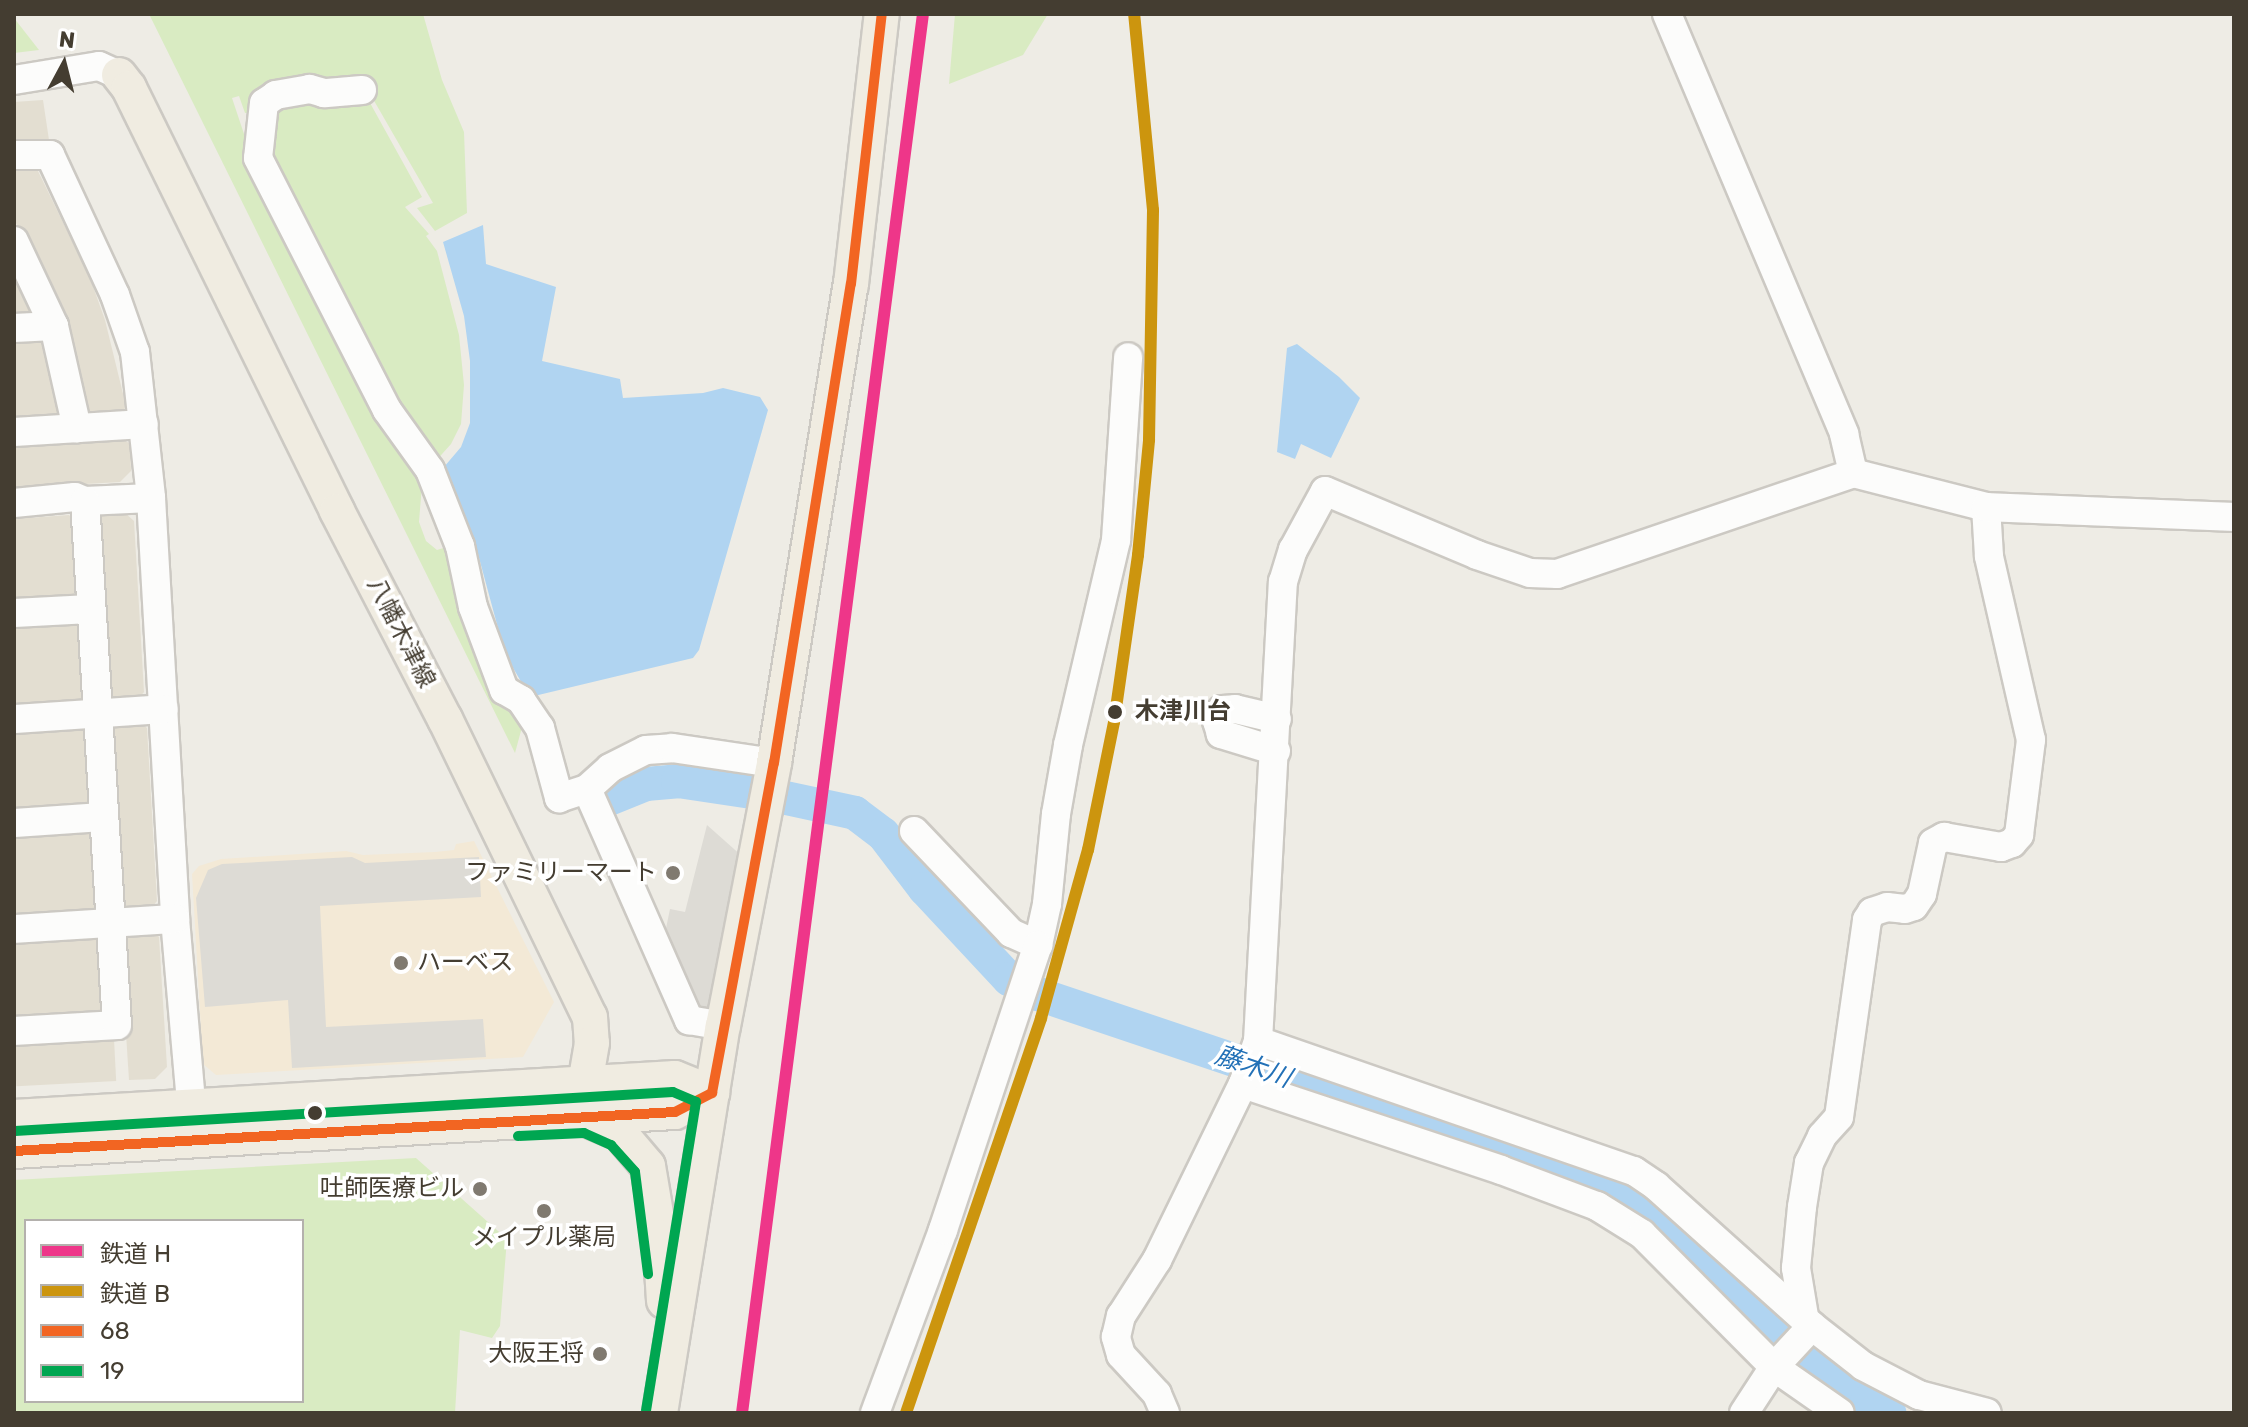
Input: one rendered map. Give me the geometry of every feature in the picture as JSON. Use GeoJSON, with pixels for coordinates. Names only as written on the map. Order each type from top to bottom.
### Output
{"type":"FeatureCollection","features":[{"type":"Feature","properties":{"kind":"main road"},"geometry":{"type":"LineString","coordinates":[[660,1413],[723,1026],[770,784],[851,284],[882,14]]}},
{"type":"Feature","properties":{"kind":"main road","name":"八幡木津線"},"geometry":{"type":"LineString","coordinates":[[119,75],[129,88],[337,511],[445,719],[590,1017],[592,1043],[585,1084]]}},
{"type":"Feature","properties":{"kind":"main road"},"geometry":{"type":"LineString","coordinates":[[14,1151],[193,1122],[585,1084],[675,1078],[712,1093]]}},
{"type":"Feature","properties":{"kind":"main road"},"geometry":{"type":"LineString","coordinates":[[14,1117],[193,1122],[587,1119],[675,1112],[712,1093]]}},
{"type":"Feature","properties":{"kind":"main road"},"geometry":{"type":"LineString","coordinates":[[587,1119],[620,1133],[648,1166],[660,1237],[668,1363]]}},
{"type":"Feature","properties":{"kind":"street"},"geometry":{"type":"LineString","coordinates":[[1667,14],[1844,434],[1853,473]]}},
{"type":"Feature","properties":{"kind":"street"},"geometry":{"type":"LineString","coordinates":[[14,80],[99,66],[119,75]]}},
{"type":"Feature","properties":{"kind":"street"},"geometry":{"type":"LineString","coordinates":[[362,90],[324,93],[310,89],[276,95],[264,103],[258,158],[387,410],[430,470],[460,546],[473,607],[504,690],[521,700],[540,728],[559,798],[587,789],[610,768],[646,750],[672,748],[770,784]]}},
{"type":"Feature","properties":{"kind":"street"},"geometry":{"type":"LineString","coordinates":[[14,155],[50,155],[115,295],[135,352],[151,498],[175,919],[193,1122]]}},
{"type":"Feature","properties":{"kind":"street"},"geometry":{"type":"LineString","coordinates":[[14,241],[54,326],[77,428]]}},
{"type":"Feature","properties":{"kind":"street"},"geometry":{"type":"LineString","coordinates":[[14,328],[54,326]]}},
{"type":"Feature","properties":{"kind":"street"},"geometry":{"type":"LineString","coordinates":[[875,1413],[943,1230],[1035,954],[1047,904],[1056,814],[1068,745],[1116,540],[1128,357]]}},
{"type":"Feature","properties":{"kind":"street"},"geometry":{"type":"LineString","coordinates":[[14,432],[144,424]]}},
{"type":"Feature","properties":{"kind":"street"},"geometry":{"type":"LineString","coordinates":[[1165,1413],[1157,1394],[1121,1355],[1116,1337],[1121,1316],[1157,1260],[1245,1080],[1257,1044],[1276,751],[1283,582],[1293,550],[1325,491],[1477,555],[1530,573],[1557,574],[1853,473],[1986,507],[2234,517]]}},
{"type":"Feature","properties":{"kind":"street"},"geometry":{"type":"LineString","coordinates":[[14,503],[75,497],[85,501],[151,498]]}},
{"type":"Feature","properties":{"kind":"street"},"geometry":{"type":"LineString","coordinates":[[14,1031],[117,1025],[85,501]]}},
{"type":"Feature","properties":{"kind":"street"},"geometry":{"type":"LineString","coordinates":[[1808,1325],[1796,1268],[1802,1207],[1809,1163],[1822,1136],[1839,1117],[1867,920],[1872,912],[1887,907],[1905,909],[1914,906],[1922,894],[1933,843],[1944,837],[2001,847],[2012,843],[2019,835],[2031,740],[1989,556],[1986,507]]}},
{"type":"Feature","properties":{"kind":"street"},"geometry":{"type":"LineString","coordinates":[[14,613],[90,609]]}},
{"type":"Feature","properties":{"kind":"street"},"geometry":{"type":"LineString","coordinates":[[14,719],[164,709]]}},
{"type":"Feature","properties":{"kind":"street"},"geometry":{"type":"LineString","coordinates":[[1276,751],[1221,734],[1217,721],[1222,710],[1235,709],[1277,719]]}},
{"type":"Feature","properties":{"kind":"street"},"geometry":{"type":"LineString","coordinates":[[587,789],[689,1020],[723,1026]]}},
{"type":"Feature","properties":{"kind":"street"},"geometry":{"type":"LineString","coordinates":[[14,823],[103,817]]}},
{"type":"Feature","properties":{"kind":"street"},"geometry":{"type":"LineString","coordinates":[[914,831],[1035,954]]}},
{"type":"Feature","properties":{"kind":"street"},"geometry":{"type":"LineString","coordinates":[[14,929],[175,919]]}},
{"type":"Feature","properties":{"kind":"street"},"geometry":{"type":"LineString","coordinates":[[1257,1044],[1617,1164],[1656,1186],[1808,1325],[1863,1366],[1919,1395],[1987,1413]]}},
{"type":"Feature","properties":{"kind":"street"},"geometry":{"type":"LineString","coordinates":[[1245,1080],[1598,1205],[1642,1234],[1777,1364],[1840,1413]]}},
{"type":"Feature","properties":{"kind":"street"},"geometry":{"type":"LineString","coordinates":[[1598,1205],[1617,1164]]}},
{"type":"Feature","properties":{"kind":"street"},"geometry":{"type":"LineString","coordinates":[[1744,1413],[1808,1325]]}},
{"type":"Feature","properties":{"kind":"shaded area"},"geometry":{"type":"Polygon","coordinates":[[[43,100],[49,140],[14,146],[14,102],[43,100]]]}},
{"type":"Feature","properties":{"kind":"shaded area"},"geometry":{"type":"Polygon","coordinates":[[[25,164],[37,169],[90,278],[105,320],[126,406],[120,417],[93,419],[85,412],[57,309],[14,219],[14,165],[25,164]]]}},
{"type":"Feature","properties":{"kind":"shaded area"},"geometry":{"type":"Polygon","coordinates":[[[14,262],[36,309],[31,318],[14,319],[14,262]]]}},
{"type":"Feature","properties":{"kind":"shaded area"},"geometry":{"type":"Polygon","coordinates":[[[40,336],[50,343],[65,413],[58,421],[14,424],[14,338],[40,336]]]}},
{"type":"Feature","properties":{"kind":"shaded area"},"geometry":{"type":"Polygon","coordinates":[[[119,436],[130,444],[131,471],[120,482],[14,488],[14,442],[119,436]]]}},
{"type":"Feature","properties":{"kind":"shaded area"},"geometry":{"type":"Polygon","coordinates":[[[124,512],[134,521],[144,692],[136,702],[113,703],[106,695],[95,524],[103,513],[124,512]]]}},
{"type":"Feature","properties":{"kind":"shaded area"},"geometry":{"type":"Polygon","coordinates":[[[69,515],[76,522],[81,591],[73,601],[14,604],[14,519],[69,515]]]}},
{"type":"Feature","properties":{"kind":"shaded area"},"geometry":{"type":"Polygon","coordinates":[[[75,620],[82,627],[87,695],[78,705],[14,709],[14,623],[75,620]]]}},
{"type":"Feature","properties":{"kind":"shaded area"},"geometry":{"type":"Polygon","coordinates":[[[139,721],[147,728],[157,901],[149,911],[127,912],[117,904],[108,731],[115,722],[139,721]]]}},
{"type":"Feature","properties":{"kind":"shaded area"},"geometry":{"type":"Polygon","coordinates":[[[79,724],[89,731],[93,800],[86,810],[14,814],[14,728],[79,724]]]}},
{"type":"Feature","properties":{"kind":"shaded area"},"geometry":{"type":"Polygon","coordinates":[[[707,825],[743,857],[711,1011],[696,1013],[664,938],[670,909],[685,912],[707,825]]]}},
{"type":"Feature","properties":{"kind":"shaded area"},"geometry":{"type":"Polygon","coordinates":[[[88,829],[95,836],[98,906],[92,914],[14,918],[14,833],[88,829]]]}},
{"type":"Feature","properties":{"kind":"shaded area"},"geometry":{"type":"Polygon","coordinates":[[[474,841],[554,1002],[523,1057],[216,1075],[203,1064],[192,874],[199,866],[221,859],[346,851],[363,855],[435,852],[454,850],[456,844],[474,841]]]}},
{"type":"Feature","properties":{"kind":"shaded area"},"geometry":{"type":"Polygon","coordinates":[[[352,857],[365,863],[479,857],[481,897],[320,906],[326,1027],[483,1019],[486,1057],[292,1068],[288,1000],[205,1007],[196,898],[208,870],[222,864],[352,857]]]}},
{"type":"Feature","properties":{"kind":"shaded area"},"geometry":{"type":"Polygon","coordinates":[[[151,929],[159,937],[167,1067],[155,1079],[129,1080],[120,940],[128,931],[151,929]]]}},
{"type":"Feature","properties":{"kind":"shaded area"},"geometry":{"type":"Polygon","coordinates":[[[92,933],[101,941],[105,1010],[98,1019],[14,1024],[14,937],[92,933]]]}},
{"type":"Feature","properties":{"kind":"shaded area"},"geometry":{"type":"Polygon","coordinates":[[[114,1039],[116,1081],[16,1086],[14,1044],[114,1039]]]}},
{"type":"Feature","properties":{"kind":"green space"},"geometry":{"type":"Polygon","coordinates":[[[149,14],[423,14],[442,80],[464,132],[467,213],[435,231],[417,208],[433,203],[369,92],[245,113],[239,96],[232,98],[258,176],[423,472],[419,522],[426,541],[437,550],[453,545],[525,716],[515,753],[149,14]]]}},
{"type":"Feature","properties":{"kind":"green space"},"geometry":{"type":"Polygon","coordinates":[[[955,14],[1048,14],[1023,55],[949,84],[955,14]]]}},
{"type":"Feature","properties":{"kind":"green space"},"geometry":{"type":"Polygon","coordinates":[[[14,18],[39,50],[14,53],[14,18]]]}},
{"type":"Feature","properties":{"kind":"green space"},"geometry":{"type":"Polygon","coordinates":[[[364,92],[422,197],[405,207],[429,234],[426,236],[437,251],[459,335],[464,385],[461,424],[451,444],[434,463],[417,448],[263,150],[270,109],[364,92]]]}},
{"type":"Feature","properties":{"kind":"green space"},"geometry":{"type":"Polygon","coordinates":[[[416,1158],[507,1239],[500,1326],[492,1338],[460,1330],[455,1413],[14,1413],[14,1180],[416,1158]]]}},
{"type":"Feature","properties":{"kind":"water"},"geometry":{"type":"Polygon","coordinates":[[[483,225],[486,264],[556,287],[542,361],[620,379],[623,398],[703,393],[723,388],[760,397],[768,410],[699,650],[693,658],[530,697],[505,654],[478,554],[444,467],[461,447],[470,423],[470,361],[464,316],[443,242],[483,225]]]}},
{"type":"Feature","properties":{"kind":"water"},"geometry":{"type":"Polygon","coordinates":[[[1297,344],[1360,398],[1331,458],[1301,444],[1295,459],[1277,452],[1287,348],[1297,344]]]}},
{"type":"Feature","properties":{"kind":"waterway","name":"藤木川"},"geometry":{"type":"LineString","coordinates":[[609,799],[646,784],[678,781],[772,795],[855,813],[883,834],[925,889],[1009,979],[1038,994],[1622,1191],[1662,1221],[1806,1357],[1867,1402],[1890,1413]]}},
{"type":"Feature","properties":{"kind":"rail line","name":"H"},"geometry":{"type":"LineString","coordinates":[[742,1413],[923,14]]}},
{"type":"Feature","properties":{"kind":"rail line","name":"B"},"geometry":{"type":"LineString","coordinates":[[906,1413],[1041,1018],[1088,850],[1114,722],[1138,555],[1149,440],[1153,210],[1134,14]]}},
{"type":"Feature","properties":{"kind":"transit line","name":"68"},"geometry":{"type":"LineString","coordinates":[[712,1093],[774,763],[851,284],[882,14]]}},
{"type":"Feature","properties":{"kind":"transit line","name":"19"},"geometry":{"type":"LineString","coordinates":[[15,1131],[673,1092],[696,1102],[646,1411]]}},
{"type":"Feature","properties":{"kind":"transit line","name":"68"},"geometry":{"type":"LineString","coordinates":[[14,1151],[675,1112],[712,1093]]}},
{"type":"Feature","properties":{"kind":"transit line","name":"19"},"geometry":{"type":"LineString","coordinates":[[518,1136],[584,1133],[611,1145],[635,1172],[648,1274]]}},
{"type":"Feature","properties":{"kind":"place","name":"木津川台"},"geometry":{"type":"Point","coordinates":[1115,712]}},
{"type":"Feature","properties":{"kind":"place","name":"ファミリーマート"},"geometry":{"type":"Point","coordinates":[673,873]}},
{"type":"Feature","properties":{"kind":"place","name":"ハーベス"},"geometry":{"type":"Point","coordinates":[401,963]}},
{"type":"Feature","properties":{"kind":"place","name":"吐師医療ビル"},"geometry":{"type":"Point","coordinates":[480,1189]}},
{"type":"Feature","properties":{"kind":"place","name":"メイプル薬局"},"geometry":{"type":"Point","coordinates":[544,1211]}},
{"type":"Feature","properties":{"kind":"place","name":"大阪王将"},"geometry":{"type":"Point","coordinates":[600,1354]}}]}
